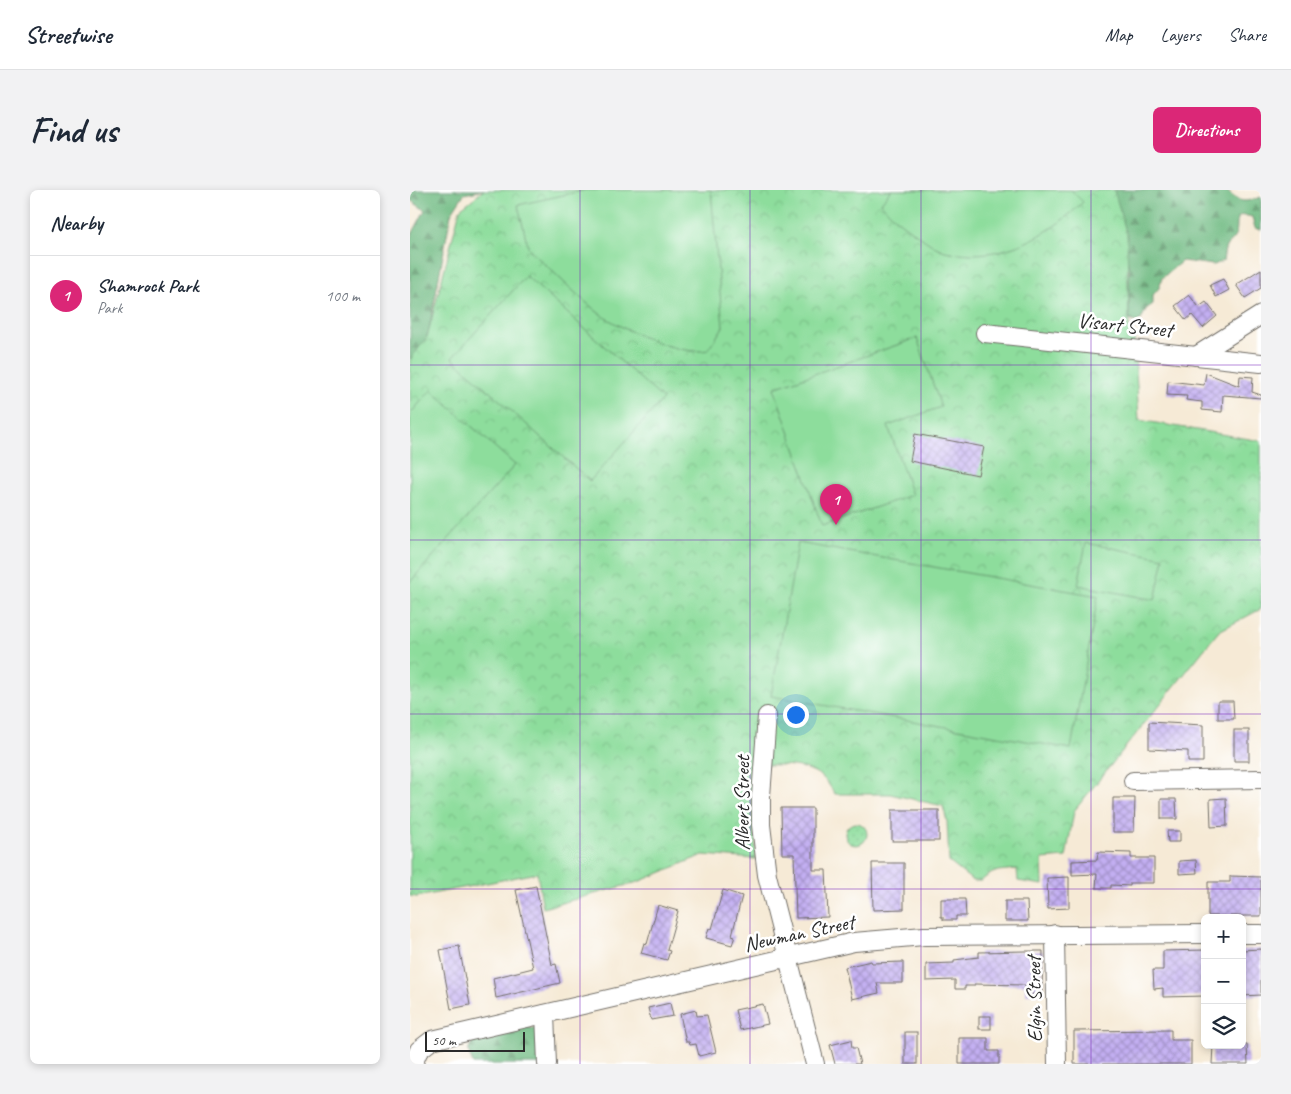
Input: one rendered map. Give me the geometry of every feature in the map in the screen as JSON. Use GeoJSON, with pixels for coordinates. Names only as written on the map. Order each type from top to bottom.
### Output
{"type":"FeatureCollection","features":[{"type":"Feature","properties":{"kind":"street"},"geometry":{"type":"LineString","coordinates":[[1196,356],[1261,315]]}},
{"type":"Feature","properties":{"kind":"street","name":"Visart Street"},"geometry":{"type":"LineString","coordinates":[[985,333],[1261,363]]}},
{"type":"Feature","properties":{"kind":"street","name":"Albert Street"},"geometry":{"type":"LineString","coordinates":[[767,716],[761,796],[763,850],[767,875],[815,1064]]}},
{"type":"Feature","properties":{"kind":"street"},"geometry":{"type":"LineString","coordinates":[[1133,781],[1261,779]]}},
{"type":"Feature","properties":{"kind":"street","name":"Elgin Street"},"geometry":{"type":"LineString","coordinates":[[1055,934],[1057,1064]]}},
{"type":"Feature","properties":{"kind":"street","name":"Newman Street"},"geometry":{"type":"LineString","coordinates":[[414,1059],[422,1046],[432,1040],[854,942],[924,936],[1201,934]]}},
{"type":"Feature","properties":{"kind":"street"},"geometry":{"type":"LineString","coordinates":[[1246,934],[1261,934]]}},
{"type":"Feature","properties":{"kind":"street"},"geometry":{"type":"LineString","coordinates":[[545,1014],[547,1064]]}},
{"type":"Feature","properties":{"kind":"green space"},"geometry":{"type":"Polygon","coordinates":[[[411,190],[484,190],[464,194],[451,214],[425,350],[410,359],[410,238],[425,210],[410,200],[411,190]]]}},
{"type":"Feature","properties":{"kind":"green space"},"geometry":{"type":"Polygon","coordinates":[[[484,190],[1114,190],[1127,235],[1129,328],[1130,334],[1134,338],[1139,420],[1261,441],[1261,609],[1219,631],[1074,811],[1066,857],[1042,859],[1043,885],[1018,881],[1017,869],[998,871],[981,881],[973,881],[949,862],[947,821],[943,806],[890,794],[835,794],[823,778],[814,772],[788,765],[769,765],[752,766],[756,859],[703,855],[638,882],[543,908],[537,873],[417,897],[410,896],[410,360],[427,337],[460,209],[484,190]]]}},
{"type":"Feature","properties":{"kind":"green space"},"geometry":{"type":"Polygon","coordinates":[[[586,190],[711,190],[723,327],[708,350],[696,351],[666,345],[618,325],[595,310],[528,247],[518,205],[586,190]]]}},
{"type":"Feature","properties":{"kind":"green space"},"geometry":{"type":"Polygon","coordinates":[[[891,190],[1071,190],[1083,202],[1059,223],[1032,239],[1003,250],[971,254],[945,251],[926,241],[901,223],[881,203],[891,190]]]}},
{"type":"Feature","properties":{"kind":"green space"},"geometry":{"type":"Polygon","coordinates":[[[1114,190],[1226,190],[1242,201],[1261,197],[1261,230],[1255,228],[1252,217],[1239,217],[1235,236],[1226,247],[1223,261],[1214,265],[1182,261],[1162,278],[1159,288],[1153,295],[1153,304],[1146,309],[1141,320],[1136,322],[1129,320],[1129,269],[1114,190]]]}},
{"type":"Feature","properties":{"kind":"green space"},"geometry":{"type":"Polygon","coordinates":[[[526,276],[663,399],[590,481],[452,358],[526,276]]]}},
{"type":"Feature","properties":{"kind":"green space"},"geometry":{"type":"Polygon","coordinates":[[[917,338],[941,407],[888,426],[912,495],[822,526],[774,388],[917,338]]]}},
{"type":"Feature","properties":{"kind":"green space"},"geometry":{"type":"Polygon","coordinates":[[[431,390],[515,465],[410,582],[410,414],[431,390]]]}},
{"type":"Feature","properties":{"kind":"green space"},"geometry":{"type":"Polygon","coordinates":[[[798,543],[1098,596],[1071,749],[771,696],[798,543]]]}},
{"type":"Feature","properties":{"kind":"green space"},"geometry":{"type":"Polygon","coordinates":[[[1086,543],[1164,558],[1155,600],[1078,585],[1086,543]]]}},
{"type":"Feature","properties":{"kind":"green space"},"geometry":{"type":"Polygon","coordinates":[[[856,823],[864,826],[867,834],[864,842],[856,845],[848,842],[845,834],[848,826],[856,823]]]}},
{"type":"Feature","properties":{"kind":"green space"},"geometry":{"type":"Polygon","coordinates":[[[526,1027],[536,1029],[539,1033],[540,1064],[473,1064],[469,1054],[469,1047],[473,1040],[498,1032],[526,1027]]]}},
{"type":"Feature","properties":{"kind":"building"},"geometry":{"type":"Polygon","coordinates":[[[1261,269],[1261,288],[1245,298],[1236,285],[1261,269]]]}},
{"type":"Feature","properties":{"kind":"building"},"geometry":{"type":"Polygon","coordinates":[[[1223,279],[1229,290],[1216,297],[1210,285],[1223,279]]]}},
{"type":"Feature","properties":{"kind":"building"},"geometry":{"type":"Polygon","coordinates":[[[1189,295],[1199,307],[1206,302],[1217,316],[1203,328],[1192,315],[1186,320],[1175,306],[1189,295]]]}},
{"type":"Feature","properties":{"kind":"building"},"geometry":{"type":"Polygon","coordinates":[[[1206,373],[1239,386],[1240,376],[1253,377],[1252,392],[1261,395],[1261,398],[1223,395],[1222,412],[1202,410],[1202,402],[1186,400],[1187,396],[1167,395],[1168,381],[1204,385],[1206,373]]]}},
{"type":"Feature","properties":{"kind":"building"},"geometry":{"type":"Polygon","coordinates":[[[915,434],[984,447],[978,475],[910,461],[915,434]]]}},
{"type":"Feature","properties":{"kind":"building"},"geometry":{"type":"Polygon","coordinates":[[[1218,701],[1233,701],[1234,719],[1218,719],[1218,701]]]}},
{"type":"Feature","properties":{"kind":"building"},"geometry":{"type":"Polygon","coordinates":[[[1149,722],[1203,725],[1203,762],[1188,762],[1188,751],[1149,749],[1149,722]]]}},
{"type":"Feature","properties":{"kind":"building"},"geometry":{"type":"Polygon","coordinates":[[[1234,730],[1249,730],[1249,761],[1234,761],[1234,730]]]}},
{"type":"Feature","properties":{"kind":"building"},"geometry":{"type":"Polygon","coordinates":[[[1113,798],[1135,798],[1134,832],[1113,832],[1113,798]]]}},
{"type":"Feature","properties":{"kind":"building"},"geometry":{"type":"Polygon","coordinates":[[[1226,798],[1227,826],[1211,827],[1210,799],[1226,798]]]}},
{"type":"Feature","properties":{"kind":"building"},"geometry":{"type":"Polygon","coordinates":[[[1161,799],[1176,799],[1177,819],[1161,819],[1161,799]]]}},
{"type":"Feature","properties":{"kind":"building"},"geometry":{"type":"Polygon","coordinates":[[[781,808],[813,808],[813,870],[826,870],[828,917],[796,918],[794,854],[782,854],[781,808]]]}},
{"type":"Feature","properties":{"kind":"building"},"geometry":{"type":"Polygon","coordinates":[[[892,810],[939,810],[939,841],[892,841],[892,810]]]}},
{"type":"Feature","properties":{"kind":"building"},"geometry":{"type":"Polygon","coordinates":[[[1167,831],[1180,831],[1180,842],[1168,842],[1167,831]]]}},
{"type":"Feature","properties":{"kind":"building"},"geometry":{"type":"Polygon","coordinates":[[[1098,852],[1131,853],[1131,858],[1154,858],[1154,883],[1130,883],[1130,886],[1111,885],[1111,888],[1096,888],[1097,874],[1072,875],[1072,861],[1097,860],[1098,852]]]}},
{"type":"Feature","properties":{"kind":"building"},"geometry":{"type":"Polygon","coordinates":[[[1196,860],[1197,873],[1179,874],[1179,861],[1196,860]]]}},
{"type":"Feature","properties":{"kind":"building"},"geometry":{"type":"Polygon","coordinates":[[[872,863],[904,863],[904,909],[873,910],[872,863]]]}},
{"type":"Feature","properties":{"kind":"building"},"geometry":{"type":"Polygon","coordinates":[[[1230,876],[1261,877],[1261,916],[1208,914],[1208,882],[1230,882],[1230,876]]]}},
{"type":"Feature","properties":{"kind":"building"},"geometry":{"type":"Polygon","coordinates":[[[1069,877],[1069,908],[1048,909],[1047,878],[1069,877]]]}},
{"type":"Feature","properties":{"kind":"building"},"geometry":{"type":"Polygon","coordinates":[[[536,886],[552,965],[556,964],[560,983],[496,998],[493,978],[533,968],[516,890],[536,886]]]}},
{"type":"Feature","properties":{"kind":"building"},"geometry":{"type":"Polygon","coordinates":[[[723,890],[742,896],[732,935],[735,936],[732,945],[706,938],[709,928],[712,929],[723,890]]]}},
{"type":"Feature","properties":{"kind":"building"},"geometry":{"type":"Polygon","coordinates":[[[941,899],[965,899],[966,916],[956,916],[956,920],[943,920],[943,917],[941,917],[941,899]]]}},
{"type":"Feature","properties":{"kind":"building"},"geometry":{"type":"Polygon","coordinates":[[[1005,901],[1027,901],[1028,921],[1005,921],[1005,901]]]}},
{"type":"Feature","properties":{"kind":"building"},"geometry":{"type":"Polygon","coordinates":[[[658,905],[678,911],[667,950],[670,951],[667,960],[641,953],[644,943],[647,944],[658,905]]]}},
{"type":"Feature","properties":{"kind":"building"},"geometry":{"type":"Polygon","coordinates":[[[459,946],[470,1005],[451,1009],[440,950],[459,946]]]}},
{"type":"Feature","properties":{"kind":"building"},"geometry":{"type":"Polygon","coordinates":[[[1261,949],[1261,995],[1246,996],[1246,950],[1261,949]]]}},
{"type":"Feature","properties":{"kind":"building"},"geometry":{"type":"Polygon","coordinates":[[[1201,950],[1201,996],[1163,997],[1163,988],[1154,989],[1153,970],[1163,970],[1163,951],[1201,950]]]}},
{"type":"Feature","properties":{"kind":"building"},"geometry":{"type":"Polygon","coordinates":[[[1043,951],[1042,994],[1025,994],[1025,985],[974,984],[974,986],[965,986],[965,989],[955,989],[955,980],[926,981],[926,964],[954,963],[954,960],[979,957],[979,952],[1043,951]]]}},
{"type":"Feature","properties":{"kind":"building"},"geometry":{"type":"Polygon","coordinates":[[[871,961],[872,963],[903,962],[903,983],[877,983],[879,993],[852,999],[845,967],[871,961]]]}},
{"type":"Feature","properties":{"kind":"building"},"geometry":{"type":"Polygon","coordinates":[[[670,1003],[673,1016],[651,1020],[648,1008],[670,1003]]]}},
{"type":"Feature","properties":{"kind":"building"},"geometry":{"type":"Polygon","coordinates":[[[763,1004],[768,1024],[740,1030],[735,1010],[763,1004]]]}},
{"type":"Feature","properties":{"kind":"building"},"geometry":{"type":"Polygon","coordinates":[[[696,1010],[697,1016],[707,1015],[716,1052],[699,1056],[696,1044],[690,1045],[689,1042],[686,1042],[680,1014],[696,1010]]]}},
{"type":"Feature","properties":{"kind":"building"},"geometry":{"type":"Polygon","coordinates":[[[979,1016],[991,1016],[991,1029],[979,1029],[979,1016]]]}},
{"type":"Feature","properties":{"kind":"building"},"geometry":{"type":"Polygon","coordinates":[[[1171,1030],[1171,1040],[1191,1040],[1191,1064],[1074,1064],[1074,1031],[1171,1030]]]}},
{"type":"Feature","properties":{"kind":"building"},"geometry":{"type":"Polygon","coordinates":[[[905,1032],[917,1032],[917,1064],[905,1064],[905,1032]]]}},
{"type":"Feature","properties":{"kind":"building"},"geometry":{"type":"Polygon","coordinates":[[[959,1038],[988,1038],[988,1051],[999,1051],[999,1064],[959,1064],[959,1038]]]}},
{"type":"Feature","properties":{"kind":"building"},"geometry":{"type":"Polygon","coordinates":[[[851,1040],[852,1048],[856,1048],[860,1064],[835,1064],[830,1045],[851,1040]]]}},
{"type":"Feature","properties":{"kind":"building"},"geometry":{"type":"Polygon","coordinates":[[[1247,1045],[1248,1064],[1212,1064],[1213,1049],[1246,1049],[1247,1045]]]}},
{"type":"Feature","properties":{"kind":"place","name":"Shamrock Park"},"geometry":{"type":"Point","coordinates":[836,525]}}]}
